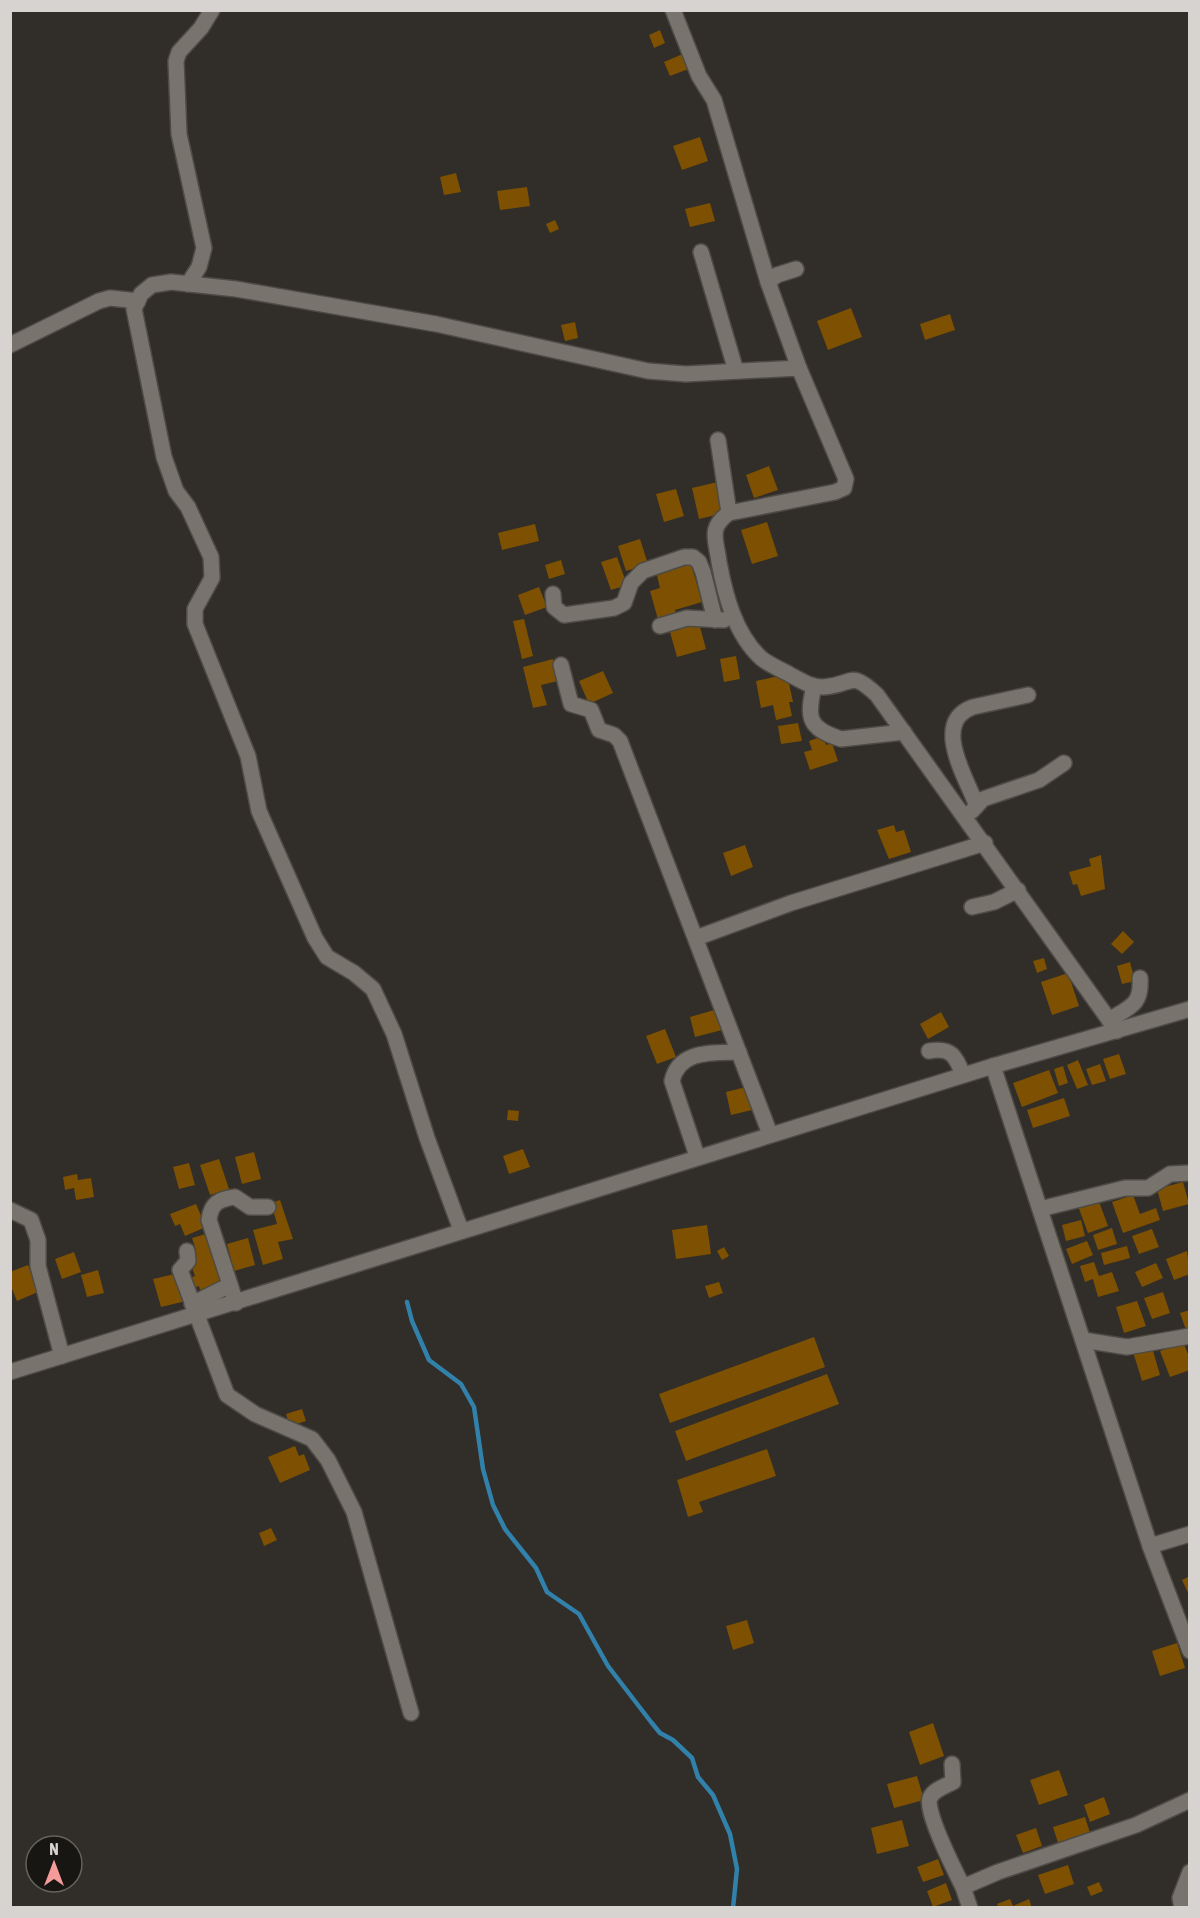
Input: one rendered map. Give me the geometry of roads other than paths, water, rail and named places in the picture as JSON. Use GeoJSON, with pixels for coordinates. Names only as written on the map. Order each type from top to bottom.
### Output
{"type":"FeatureCollection","features":[{"type":"Feature","properties":{"kind":"street"},"geometry":{"type":"LineString","coordinates":[[188,284],[199,267],[204,248],[179,134],[176,60],[179,51],[201,28],[212,10]]}},
{"type":"Feature","properties":{"kind":"street"},"geometry":{"type":"LineString","coordinates":[[673,10],[699,76],[714,99],[768,282],[799,368],[846,479],[844,488],[835,492],[729,513],[719,520],[714,530],[724,590],[739,629],[761,658],[814,686],[824,687],[853,679],[861,681],[877,695],[1113,1025]]}},
{"type":"Feature","properties":{"kind":"street"},"geometry":{"type":"LineString","coordinates":[[701,252],[736,371]]}},
{"type":"Feature","properties":{"kind":"street"},"geometry":{"type":"LineString","coordinates":[[768,282],[777,275],[796,269]]}},
{"type":"Feature","properties":{"kind":"street"},"geometry":{"type":"LineString","coordinates":[[461,1230],[427,1138],[394,1034],[373,989],[354,973],[327,957],[315,938],[259,811],[248,756],[195,624],[195,609],[212,578],[211,557],[188,507],[176,491],[164,457],[136,329],[134,309],[141,294],[152,285],[171,282],[237,289],[436,324],[648,370],[686,374],[799,368]]}},
{"type":"Feature","properties":{"kind":"street"},"geometry":{"type":"LineString","coordinates":[[10,345],[99,301],[110,298],[138,301]]}},
{"type":"Feature","properties":{"kind":"street"},"geometry":{"type":"LineString","coordinates":[[718,440],[729,513]]}},
{"type":"Feature","properties":{"kind":"street"},"geometry":{"type":"LineString","coordinates":[[553,594],[554,607],[564,615],[614,608],[624,603],[631,583],[643,571],[684,557],[693,557],[699,562],[703,572],[715,620]]}},
{"type":"Feature","properties":{"kind":"street"},"geometry":{"type":"LineString","coordinates":[[660,626],[687,618],[736,620]]}},
{"type":"Feature","properties":{"kind":"street"},"geometry":{"type":"LineString","coordinates":[[561,665],[571,704],[591,710],[599,730],[614,735],[620,741],[770,1134]]}},
{"type":"Feature","properties":{"kind":"street"},"geometry":{"type":"LineString","coordinates":[[814,686],[809,717],[813,724],[834,737],[841,739],[904,732]]}},
{"type":"Feature","properties":{"kind":"street"},"geometry":{"type":"LineString","coordinates":[[976,804],[954,747],[951,732],[964,710],[1028,695]]}},
{"type":"Feature","properties":{"kind":"street"},"geometry":{"type":"LineString","coordinates":[[967,819],[982,799],[1039,780],[1064,763]]}},
{"type":"Feature","properties":{"kind":"street"},"geometry":{"type":"LineString","coordinates":[[696,938],[791,903],[985,843]]}},
{"type":"Feature","properties":{"kind":"street"},"geometry":{"type":"LineString","coordinates":[[972,907],[994,902],[1018,890]]}},
{"type":"Feature","properties":{"kind":"street"},"geometry":{"type":"LineString","coordinates":[[1113,1025],[1141,996],[1140,978]]}},
{"type":"Feature","properties":{"kind":"street"},"geometry":{"type":"LineString","coordinates":[[10,1372],[194,1310],[236,1303],[697,1156],[963,1076],[1113,1025],[1190,1009]]}},
{"type":"Feature","properties":{"kind":"street"},"geometry":{"type":"LineString","coordinates":[[929,1051],[950,1051],[957,1059],[963,1076]]}},
{"type":"Feature","properties":{"kind":"street"},"geometry":{"type":"LineString","coordinates":[[697,1156],[672,1081],[674,1074],[686,1059],[699,1053],[739,1052]]}},
{"type":"Feature","properties":{"kind":"street"},"geometry":{"type":"LineString","coordinates":[[993,1066],[1150,1546],[1190,1651]]}},
{"type":"Feature","properties":{"kind":"street"},"geometry":{"type":"LineString","coordinates":[[1040,1209],[1125,1188],[1148,1188],[1170,1174],[1190,1173]]}},
{"type":"Feature","properties":{"kind":"street"},"geometry":{"type":"LineString","coordinates":[[236,1303],[209,1220],[210,1210],[213,1204],[235,1197],[250,1207],[268,1207]]}},
{"type":"Feature","properties":{"kind":"street"},"geometry":{"type":"LineString","coordinates":[[10,1210],[31,1220],[35,1230],[38,1240],[38,1266],[62,1356]]}},
{"type":"Feature","properties":{"kind":"street"},"geometry":{"type":"LineString","coordinates":[[187,1251],[188,1261],[180,1270],[227,1395],[255,1414],[312,1439],[328,1460],[354,1512],[411,1713]]}},
{"type":"Feature","properties":{"kind":"street"},"geometry":{"type":"LineString","coordinates":[[194,1310],[230,1285]]}},
{"type":"Feature","properties":{"kind":"street"},"geometry":{"type":"LineString","coordinates":[[1083,1340],[1127,1347],[1190,1336]]}},
{"type":"Feature","properties":{"kind":"street"},"geometry":{"type":"LineString","coordinates":[[1150,1546],[1190,1534]]}},
{"type":"Feature","properties":{"kind":"street"},"geometry":{"type":"LineString","coordinates":[[952,1764],[954,1782],[939,1789],[930,1797],[929,1805],[943,1847],[963,1887],[970,1908]]}},
{"type":"Feature","properties":{"kind":"street"},"geometry":{"type":"LineString","coordinates":[[963,1887],[998,1872],[1137,1825],[1190,1800]]}},
{"type":"Feature","properties":{"kind":"street"},"geometry":{"type":"LineString","coordinates":[[1182,1908],[1180,1898],[1190,1872]]}},
{"type":"Feature","properties":{"kind":"waterway"},"geometry":{"type":"LineString","coordinates":[[407,1302],[412,1321],[429,1360],[461,1384],[474,1407],[483,1469],[493,1505],[505,1529],[536,1568],[547,1592],[579,1614],[608,1666],[651,1722],[660,1733],[673,1740],[692,1758],[698,1777],[713,1795],[730,1834],[737,1869],[733,1908]]}}]}
